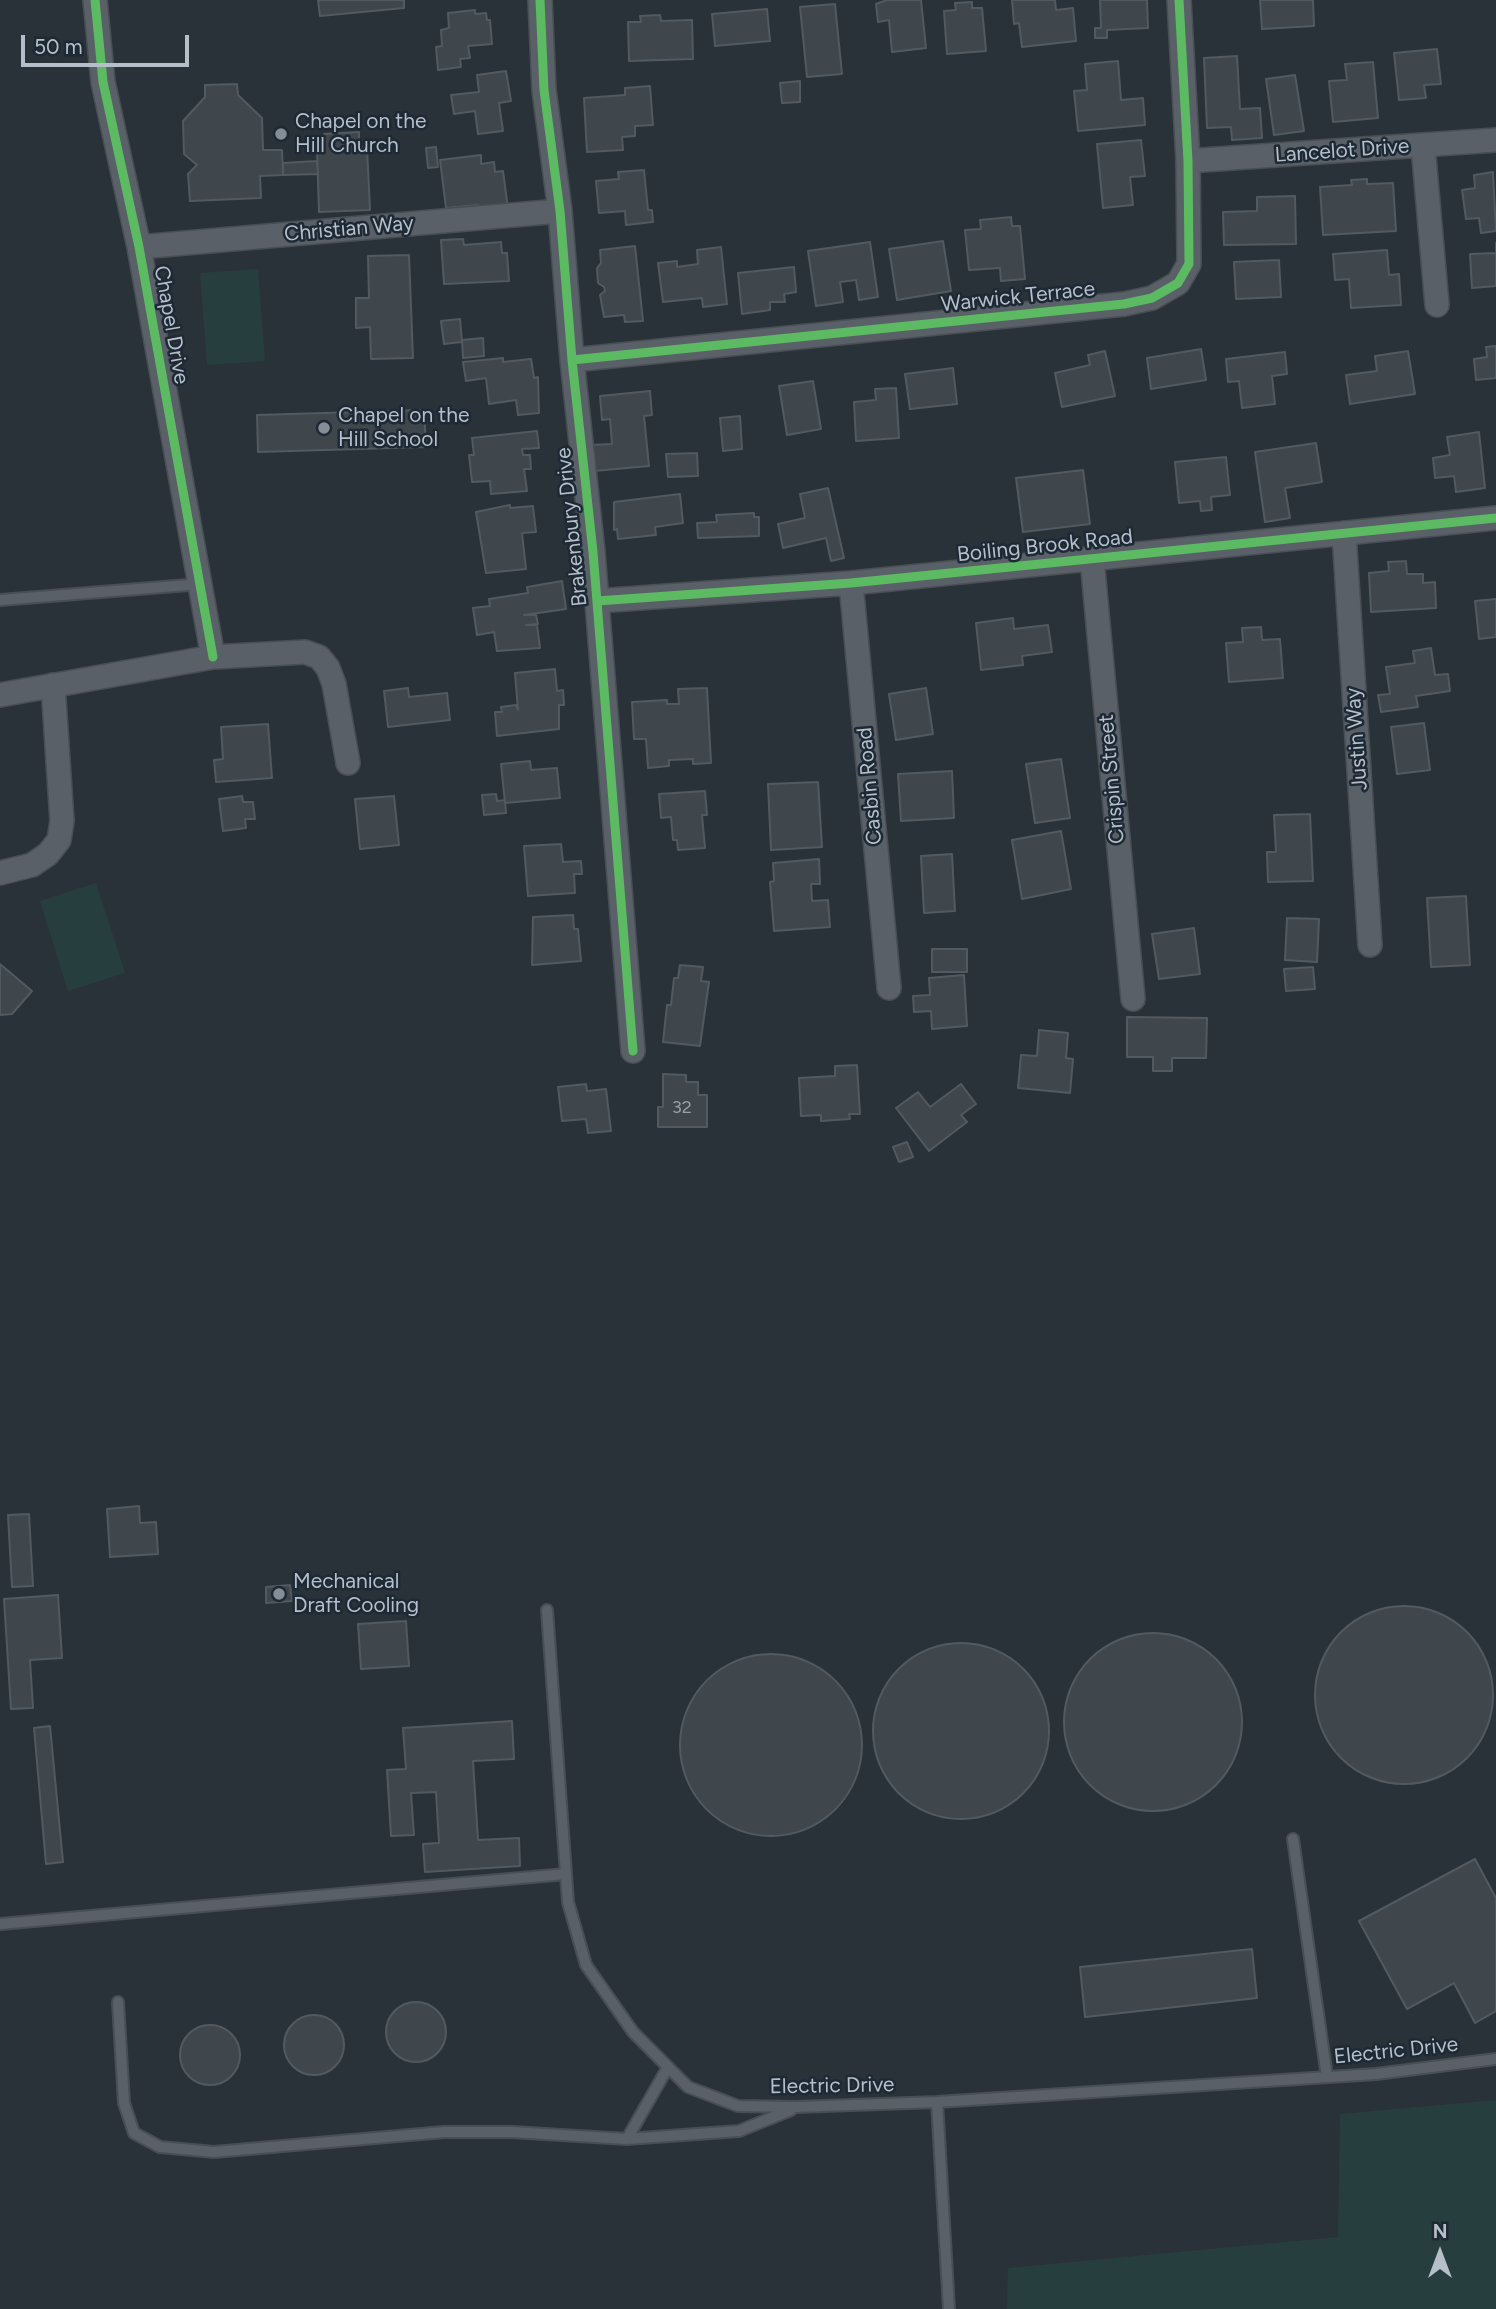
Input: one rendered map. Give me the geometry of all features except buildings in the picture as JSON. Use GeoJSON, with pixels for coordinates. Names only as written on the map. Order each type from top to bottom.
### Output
{"type":"FeatureCollection","features":[{"type":"Feature","properties":{"kind":"street","name":"Chapel Drive"},"geometry":{"type":"LineString","coordinates":[[95,0],[103,82],[139,247],[214,657]]}},
{"type":"Feature","properties":{"kind":"street","name":"Brakenbury Drive"},"geometry":{"type":"LineString","coordinates":[[540,0],[544,90],[560,211],[572,360],[597,601],[634,1051]]}},
{"type":"Feature","properties":{"kind":"street","name":"Warwick Terrace"},"geometry":{"type":"LineString","coordinates":[[572,360],[1124,304],[1152,298],[1178,283],[1189,264],[1188,161],[1179,0]]}},
{"type":"Feature","properties":{"kind":"street","name":"Lancelot Drive"},"geometry":{"type":"LineString","coordinates":[[1188,161],[1496,140]]}},
{"type":"Feature","properties":{"kind":"street"},"geometry":{"type":"LineString","coordinates":[[1423,146],[1437,305]]}},
{"type":"Feature","properties":{"kind":"street","name":"Christian Way"},"geometry":{"type":"LineString","coordinates":[[139,247],[560,211]]}},
{"type":"Feature","properties":{"kind":"street","name":"Boiling Brook Road"},"geometry":{"type":"LineString","coordinates":[[597,601],[851,583],[1496,517]]}},
{"type":"Feature","properties":{"kind":"street","name":"Justin Way"},"geometry":{"type":"LineString","coordinates":[[1344,533],[1370,945]]}},
{"type":"Feature","properties":{"kind":"street","name":"Crispin Street"},"geometry":{"type":"LineString","coordinates":[[1092,559],[1133,999]]}},
{"type":"Feature","properties":{"kind":"street","name":"Casbin Road"},"geometry":{"type":"LineString","coordinates":[[851,583],[889,988]]}},
{"type":"Feature","properties":{"kind":"street"},"geometry":{"type":"LineString","coordinates":[[0,695],[214,657],[288,651],[319,657],[328,668],[334,684],[348,763]]}},
{"type":"Feature","properties":{"kind":"street"},"geometry":{"type":"LineString","coordinates":[[0,873],[32,865],[48,854],[59,840],[62,821],[53,685]]}},
{"type":"Feature","properties":{"kind":"lane"},"geometry":{"type":"LineString","coordinates":[[0,600],[201,584]]}},
{"type":"Feature","properties":{"kind":"lane","name":"Electric Drive"},"geometry":{"type":"LineString","coordinates":[[547,1610],[568,1902],[586,1965],[633,2032],[688,2087],[738,2106],[796,2107],[937,2102],[1327,2077],[1496,2059]]}},
{"type":"Feature","properties":{"kind":"lane"},"geometry":{"type":"LineString","coordinates":[[1293,1839],[1327,2077]]}},
{"type":"Feature","properties":{"kind":"lane"},"geometry":{"type":"LineString","coordinates":[[0,1924],[566,1874]]}},
{"type":"Feature","properties":{"kind":"lane"},"geometry":{"type":"LineString","coordinates":[[118,2002],[124,2103],[135,2133],[160,2147],[214,2152],[444,2132],[512,2132],[627,2139],[739,2131],[796,2107]]}},
{"type":"Feature","properties":{"kind":"lane"},"geometry":{"type":"LineString","coordinates":[[627,2139],[668,2067]]}},
{"type":"Feature","properties":{"kind":"lane"},"geometry":{"type":"LineString","coordinates":[[937,2102],[949,2309]]}},
{"type":"Feature","properties":{"kind":"green space"},"geometry":{"type":"Polygon","coordinates":[[[258,269],[265,361],[207,365],[200,273],[258,269]]]}},
{"type":"Feature","properties":{"kind":"green space"},"geometry":{"type":"Polygon","coordinates":[[[96,883],[125,973],[68,991],[40,901],[96,883]]]}},
{"type":"Feature","properties":{"kind":"green space"},"geometry":{"type":"Polygon","coordinates":[[[1496,2100],[1496,2309],[1007,2309],[1008,2268],[1338,2237],[1340,2114],[1496,2100]]]}},
{"type":"Feature","properties":{"kind":"cycle path"},"geometry":{"type":"LineString","coordinates":[[95,0],[103,82],[139,247],[213,657]]}},
{"type":"Feature","properties":{"kind":"cycle path"},"geometry":{"type":"LineString","coordinates":[[540,0],[544,90],[560,211],[572,360],[593,552],[633,1051]]}},
{"type":"Feature","properties":{"kind":"cycle path"},"geometry":{"type":"LineString","coordinates":[[572,360],[1124,304],[1152,298],[1178,283],[1189,264],[1188,161],[1179,0]]}},
{"type":"Feature","properties":{"kind":"cycle path"},"geometry":{"type":"LineString","coordinates":[[597,601],[851,583],[1496,518]]}},
{"type":"Feature","properties":{"kind":"place","name":"Chapel on the Hill Church"},"geometry":{"type":"Point","coordinates":[281,134]}},
{"type":"Feature","properties":{"kind":"place","name":"Chapel on the Hill School"},"geometry":{"type":"Point","coordinates":[324,428]}},
{"type":"Feature","properties":{"kind":"place","name":"Mechanical Draft Cooling"},"geometry":{"type":"Point","coordinates":[279,1594]}}]}
